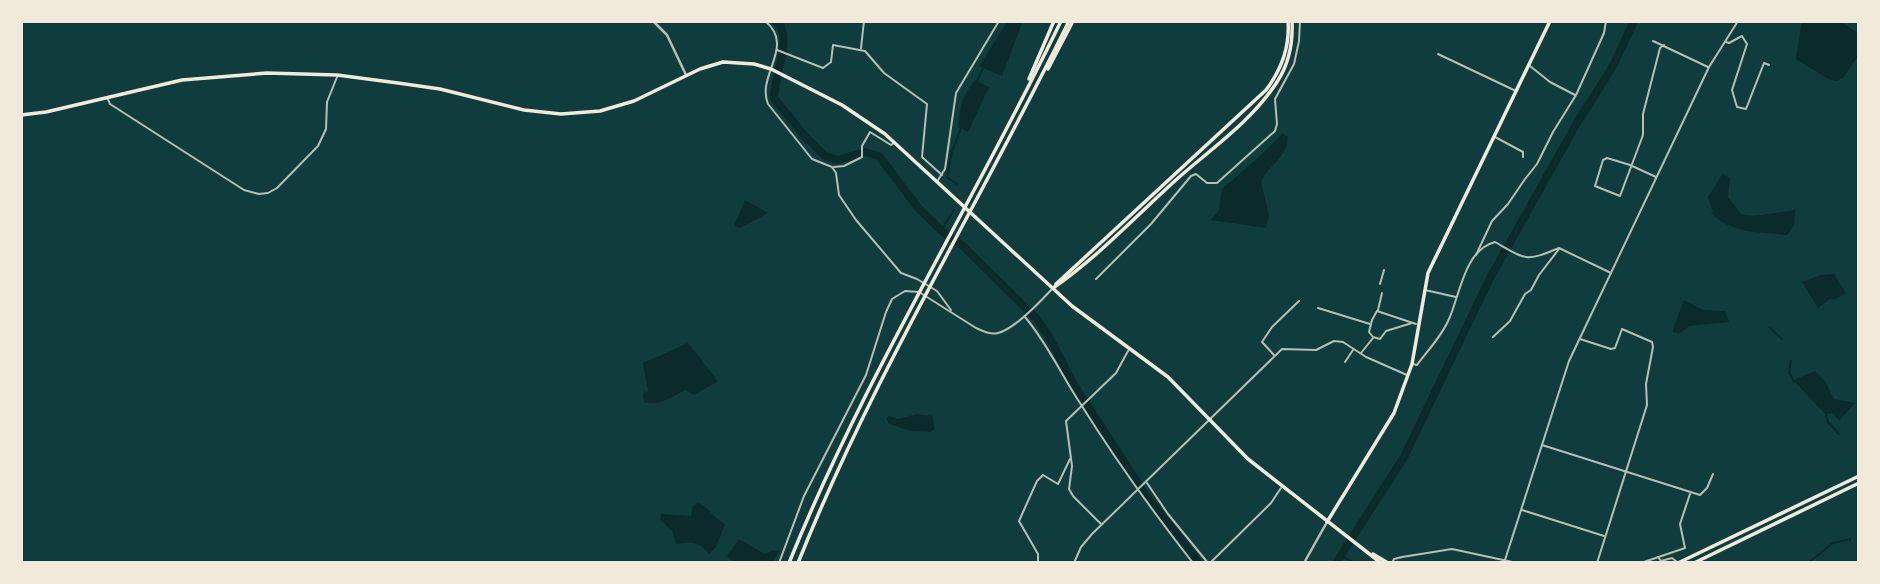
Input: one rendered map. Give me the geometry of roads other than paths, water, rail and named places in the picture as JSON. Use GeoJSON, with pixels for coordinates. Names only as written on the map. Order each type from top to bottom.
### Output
{"type":"FeatureCollection","features":[{"type":"Feature","properties":{"kind":"main road"},"geometry":{"type":"LineString","coordinates":[[1016,110],[1054,21]]}},
{"type":"Feature","properties":{"kind":"main road"},"geometry":{"type":"LineString","coordinates":[[789,563],[849,427],[910,305],[1061,21]]}},
{"type":"Feature","properties":{"kind":"main road"},"geometry":{"type":"LineString","coordinates":[[798,563],[856,430],[917,309],[1071,21]]}},
{"type":"Feature","properties":{"kind":"main road"},"geometry":{"type":"LineString","coordinates":[[1053,288],[1262,95],[1275,78],[1284,57],[1290,21]]}},
{"type":"Feature","properties":{"kind":"main road"},"geometry":{"type":"LineString","coordinates":[[1327,522],[1394,413],[1412,364],[1415,324],[1428,273],[1550,21]]}},
{"type":"Feature","properties":{"kind":"main road"},"geometry":{"type":"LineString","coordinates":[[21,115],[46,112],[182,80],[267,73],[337,75],[440,89],[524,110],[561,114],[600,111],[634,101],[686,75],[723,62],[754,64],[773,70],[842,105],[894,142],[1081,314],[1168,377],[1248,459],[1381,563]]}},
{"type":"Feature","properties":{"kind":"main road"},"geometry":{"type":"LineString","coordinates":[[1678,563],[1859,477]]}},
{"type":"Feature","properties":{"kind":"main road"},"geometry":{"type":"LineString","coordinates":[[1694,563],[1859,484]]}},
{"type":"Feature","properties":{"kind":"main road"},"geometry":{"type":"LineString","coordinates":[[1362,548],[1390,563]]}},
{"type":"Feature","properties":{"kind":"street"},"geometry":{"type":"LineString","coordinates":[[653,21],[667,35],[686,75]]}},
{"type":"Feature","properties":{"kind":"street"},"geometry":{"type":"LineString","coordinates":[[765,21],[776,33],[778,50],[764,95],[768,104],[813,159],[832,167],[844,166],[862,157],[862,146],[870,132],[891,145],[894,142]]}},
{"type":"Feature","properties":{"kind":"street"},"geometry":{"type":"LineString","coordinates":[[861,50],[864,21]]}},
{"type":"Feature","properties":{"kind":"street"},"geometry":{"type":"LineString","coordinates":[[937,181],[945,169],[956,93],[999,21]]}},
{"type":"Feature","properties":{"kind":"street"},"geometry":{"type":"LineString","coordinates":[[1096,279],[1152,223],[1191,176],[1196,174],[1207,183],[1216,184],[1274,133],[1277,126],[1275,100],[1294,64],[1300,21]]}},
{"type":"Feature","properties":{"kind":"street"},"geometry":{"type":"LineString","coordinates":[[1412,364],[1417,365],[1436,341],[1448,321],[1456,297],[1492,222],[1537,164],[1553,131],[1576,95],[1604,33],[1606,21]]}},
{"type":"Feature","properties":{"kind":"street"},"geometry":{"type":"LineString","coordinates":[[1505,562],[1569,361],[1709,67],[1738,21]]}},
{"type":"Feature","properties":{"kind":"street"},"geometry":{"type":"LineString","coordinates":[[1726,41],[1729,43],[1742,36],[1747,44],[1732,90],[1737,107],[1746,109],[1763,63],[1769,65]]}},
{"type":"Feature","properties":{"kind":"street"},"geometry":{"type":"LineString","coordinates":[[1653,41],[1709,67]]}},
{"type":"Feature","properties":{"kind":"street"},"geometry":{"type":"LineString","coordinates":[[778,50],[823,68],[831,62],[833,45],[861,50],[884,73],[927,104],[922,157],[942,175]]}},
{"type":"Feature","properties":{"kind":"street"},"geometry":{"type":"LineString","coordinates":[[1657,178],[1630,165],[1606,158],[1595,186],[1620,196],[1630,165],[1643,135],[1643,114],[1660,48],[1664,45]]}},
{"type":"Feature","properties":{"kind":"street"},"geometry":{"type":"LineString","coordinates":[[1438,54],[1517,92]]}},
{"type":"Feature","properties":{"kind":"street"},"geometry":{"type":"LineString","coordinates":[[1530,65],[1550,82],[1576,95]]}},
{"type":"Feature","properties":{"kind":"street"},"geometry":{"type":"LineString","coordinates":[[107,96],[110,104],[244,190],[259,194],[277,188],[323,138],[328,121],[329,92],[337,75]]}},
{"type":"Feature","properties":{"kind":"street"},"geometry":{"type":"LineString","coordinates":[[1495,138],[1522,152],[1522,157]]}},
{"type":"Feature","properties":{"kind":"street"},"geometry":{"type":"LineString","coordinates":[[832,167],[836,173],[839,195],[856,220],[901,273],[937,291],[952,311]]}},
{"type":"Feature","properties":{"kind":"street"},"geometry":{"type":"LineString","coordinates":[[1476,256],[1488,244],[1495,242],[1523,258],[1536,258],[1559,248],[1611,273]]}},
{"type":"Feature","properties":{"kind":"street"},"geometry":{"type":"LineString","coordinates":[[1493,337],[1510,321],[1525,294],[1531,290],[1559,248]]}},
{"type":"Feature","properties":{"kind":"street"},"geometry":{"type":"LineString","coordinates":[[1380,284],[1384,270]]}},
{"type":"Feature","properties":{"kind":"street"},"geometry":{"type":"LineString","coordinates":[[779,563],[804,496],[866,375],[892,299],[912,290],[952,311],[976,328],[991,333],[1004,330],[1025,315],[1053,288]]}},
{"type":"Feature","properties":{"kind":"street"},"geometry":{"type":"LineString","coordinates":[[1424,290],[1456,297]]}},
{"type":"Feature","properties":{"kind":"street"},"geometry":{"type":"LineString","coordinates":[[1382,293],[1370,324],[1369,332],[1373,337],[1380,339],[1386,331],[1415,324]]}},
{"type":"Feature","properties":{"kind":"street"},"geometry":{"type":"LineString","coordinates":[[1275,356],[1262,342],[1272,327],[1299,301]]}},
{"type":"Feature","properties":{"kind":"street"},"geometry":{"type":"LineString","coordinates":[[1318,308],[1370,324]]}},
{"type":"Feature","properties":{"kind":"street"},"geometry":{"type":"LineString","coordinates":[[1377,311],[1415,324]]}},
{"type":"Feature","properties":{"kind":"street"},"geometry":{"type":"LineString","coordinates":[[1025,315],[1043,338],[1053,360],[1138,490],[1193,563]]}},
{"type":"Feature","properties":{"kind":"street"},"geometry":{"type":"LineString","coordinates":[[1580,338],[1611,349],[1615,348],[1622,328],[1652,342],[1653,354],[1646,384],[1647,405],[1597,563]]}},
{"type":"Feature","properties":{"kind":"street"},"geometry":{"type":"LineString","coordinates":[[1361,354],[1373,337]]}},
{"type":"Feature","properties":{"kind":"street"},"geometry":{"type":"LineString","coordinates":[[1074,563],[1081,547],[1102,525],[1282,349],[1315,350],[1334,341],[1343,342],[1361,354],[1408,375]]}},
{"type":"Feature","properties":{"kind":"street"},"geometry":{"type":"LineString","coordinates":[[1102,525],[1069,489],[1071,459],[1066,421],[1115,373],[1130,349]]}},
{"type":"Feature","properties":{"kind":"street"},"geometry":{"type":"LineString","coordinates":[[1345,362],[1354,349]]}},
{"type":"Feature","properties":{"kind":"street"},"geometry":{"type":"LineString","coordinates":[[1542,445],[1700,495],[1713,474]]}},
{"type":"Feature","properties":{"kind":"street"},"geometry":{"type":"LineString","coordinates":[[1039,563],[1038,554],[1019,521],[1037,481],[1043,475],[1058,484],[1071,459]]}},
{"type":"Feature","properties":{"kind":"street"},"geometry":{"type":"LineString","coordinates":[[1147,482],[1168,514],[1209,563],[1270,503],[1282,487]]}},
{"type":"Feature","properties":{"kind":"street"},"geometry":{"type":"LineString","coordinates":[[1641,563],[1685,548],[1680,524],[1690,492]]}},
{"type":"Feature","properties":{"kind":"street"},"geometry":{"type":"LineString","coordinates":[[1522,510],[1605,536]]}},
{"type":"Feature","properties":{"kind":"street"},"geometry":{"type":"LineString","coordinates":[[1304,563],[1327,522]]}},
{"type":"Feature","properties":{"kind":"street"},"geometry":{"type":"LineString","coordinates":[[1390,563],[1402,556],[1451,549],[1517,563]]}},
{"type":"Feature","properties":{"kind":"street"},"geometry":{"type":"LineString","coordinates":[[1656,556],[1661,561],[1672,558],[1678,563]]}},
{"type":"Feature","properties":{"kind":"water"},"geometry":{"type":"Polygon","coordinates":[[[1008,21],[1023,21],[1002,76],[979,66],[1008,21]]]}},
{"type":"Feature","properties":{"kind":"water"},"geometry":{"type":"Polygon","coordinates":[[[1802,21],[1840,21],[1859,34],[1859,54],[1843,78],[1836,81],[1828,79],[1796,59],[1802,21]]]}},
{"type":"Feature","properties":{"kind":"water"},"geometry":{"type":"Polygon","coordinates":[[[975,80],[989,87],[968,132],[958,127],[962,102],[975,80]]]}},
{"type":"Feature","properties":{"kind":"water"},"geometry":{"type":"Polygon","coordinates":[[[1283,133],[1288,137],[1285,150],[1261,182],[1269,215],[1266,228],[1211,220],[1219,210],[1222,189],[1283,133]]]}},
{"type":"Feature","properties":{"kind":"water"},"geometry":{"type":"Polygon","coordinates":[[[1723,173],[1730,178],[1728,197],[1741,214],[1754,216],[1795,210],[1794,226],[1787,235],[1737,228],[1711,213],[1713,212],[1708,197],[1723,173]]]}},
{"type":"Feature","properties":{"kind":"water"},"geometry":{"type":"Polygon","coordinates":[[[745,200],[768,213],[740,228],[734,226],[745,200]]]}},
{"type":"Feature","properties":{"kind":"water"},"geometry":{"type":"Polygon","coordinates":[[[1834,274],[1846,293],[1834,300],[1830,299],[1818,308],[1802,282],[1821,275],[1834,274]]]}},
{"type":"Feature","properties":{"kind":"water"},"geometry":{"type":"Polygon","coordinates":[[[1684,300],[1703,310],[1725,311],[1729,322],[1689,326],[1679,334],[1672,332],[1684,300]]]}},
{"type":"Feature","properties":{"kind":"water"},"geometry":{"type":"Polygon","coordinates":[[[688,343],[718,381],[694,395],[685,390],[660,402],[644,402],[643,393],[648,391],[643,363],[688,343]]]}},
{"type":"Feature","properties":{"kind":"water"},"geometry":{"type":"Polygon","coordinates":[[[1815,371],[1825,381],[1834,399],[1855,403],[1839,421],[1833,413],[1825,414],[1793,380],[1815,371]]]}},
{"type":"Feature","properties":{"kind":"water"},"geometry":{"type":"Polygon","coordinates":[[[917,414],[933,416],[934,430],[911,431],[889,424],[886,418],[889,416],[898,419],[917,414]]]}},
{"type":"Feature","properties":{"kind":"water"},"geometry":{"type":"Polygon","coordinates":[[[698,503],[725,524],[716,547],[709,554],[694,543],[676,544],[672,531],[660,520],[661,514],[691,516],[693,506],[698,503]]]}},
{"type":"Feature","properties":{"kind":"water"},"geometry":{"type":"Polygon","coordinates":[[[739,539],[765,554],[773,550],[779,551],[773,563],[734,563],[727,556],[739,539]]]}},
{"type":"Feature","properties":{"kind":"waterway"},"geometry":{"type":"LineString","coordinates":[[775,21],[781,26],[783,53],[774,98],[825,156],[838,160],[865,152],[879,156],[919,209],[944,233],[963,246],[1037,319],[1073,383],[1144,493],[1199,563]]}},
{"type":"Feature","properties":{"kind":"waterway"},"geometry":{"type":"LineString","coordinates":[[1336,563],[1404,457],[1490,278],[1577,123],[1613,66],[1634,21]]}},
{"type":"Feature","properties":{"kind":"waterway"},"geometry":{"type":"LineString","coordinates":[[977,82],[983,68]]}},
{"type":"Feature","properties":{"kind":"waterway"},"geometry":{"type":"LineString","coordinates":[[957,184],[947,177],[952,151],[961,128]]}},
{"type":"Feature","properties":{"kind":"waterway"},"geometry":{"type":"LineString","coordinates":[[941,231],[954,210]]}},
{"type":"Feature","properties":{"kind":"waterway"},"geometry":{"type":"LineString","coordinates":[[1770,328],[1782,339]]}},
{"type":"Feature","properties":{"kind":"waterway"},"geometry":{"type":"LineString","coordinates":[[1791,361],[1789,373],[1794,382]]}},
{"type":"Feature","properties":{"kind":"waterway"},"geometry":{"type":"LineString","coordinates":[[1826,414],[1828,422],[1839,434]]}},
{"type":"Feature","properties":{"kind":"waterway"},"geometry":{"type":"LineString","coordinates":[[1808,563],[1833,543],[1850,541]]}},
{"type":"Feature","properties":{"kind":"waterway"},"geometry":{"type":"LineString","coordinates":[[1341,556],[1355,563]]}}]}
